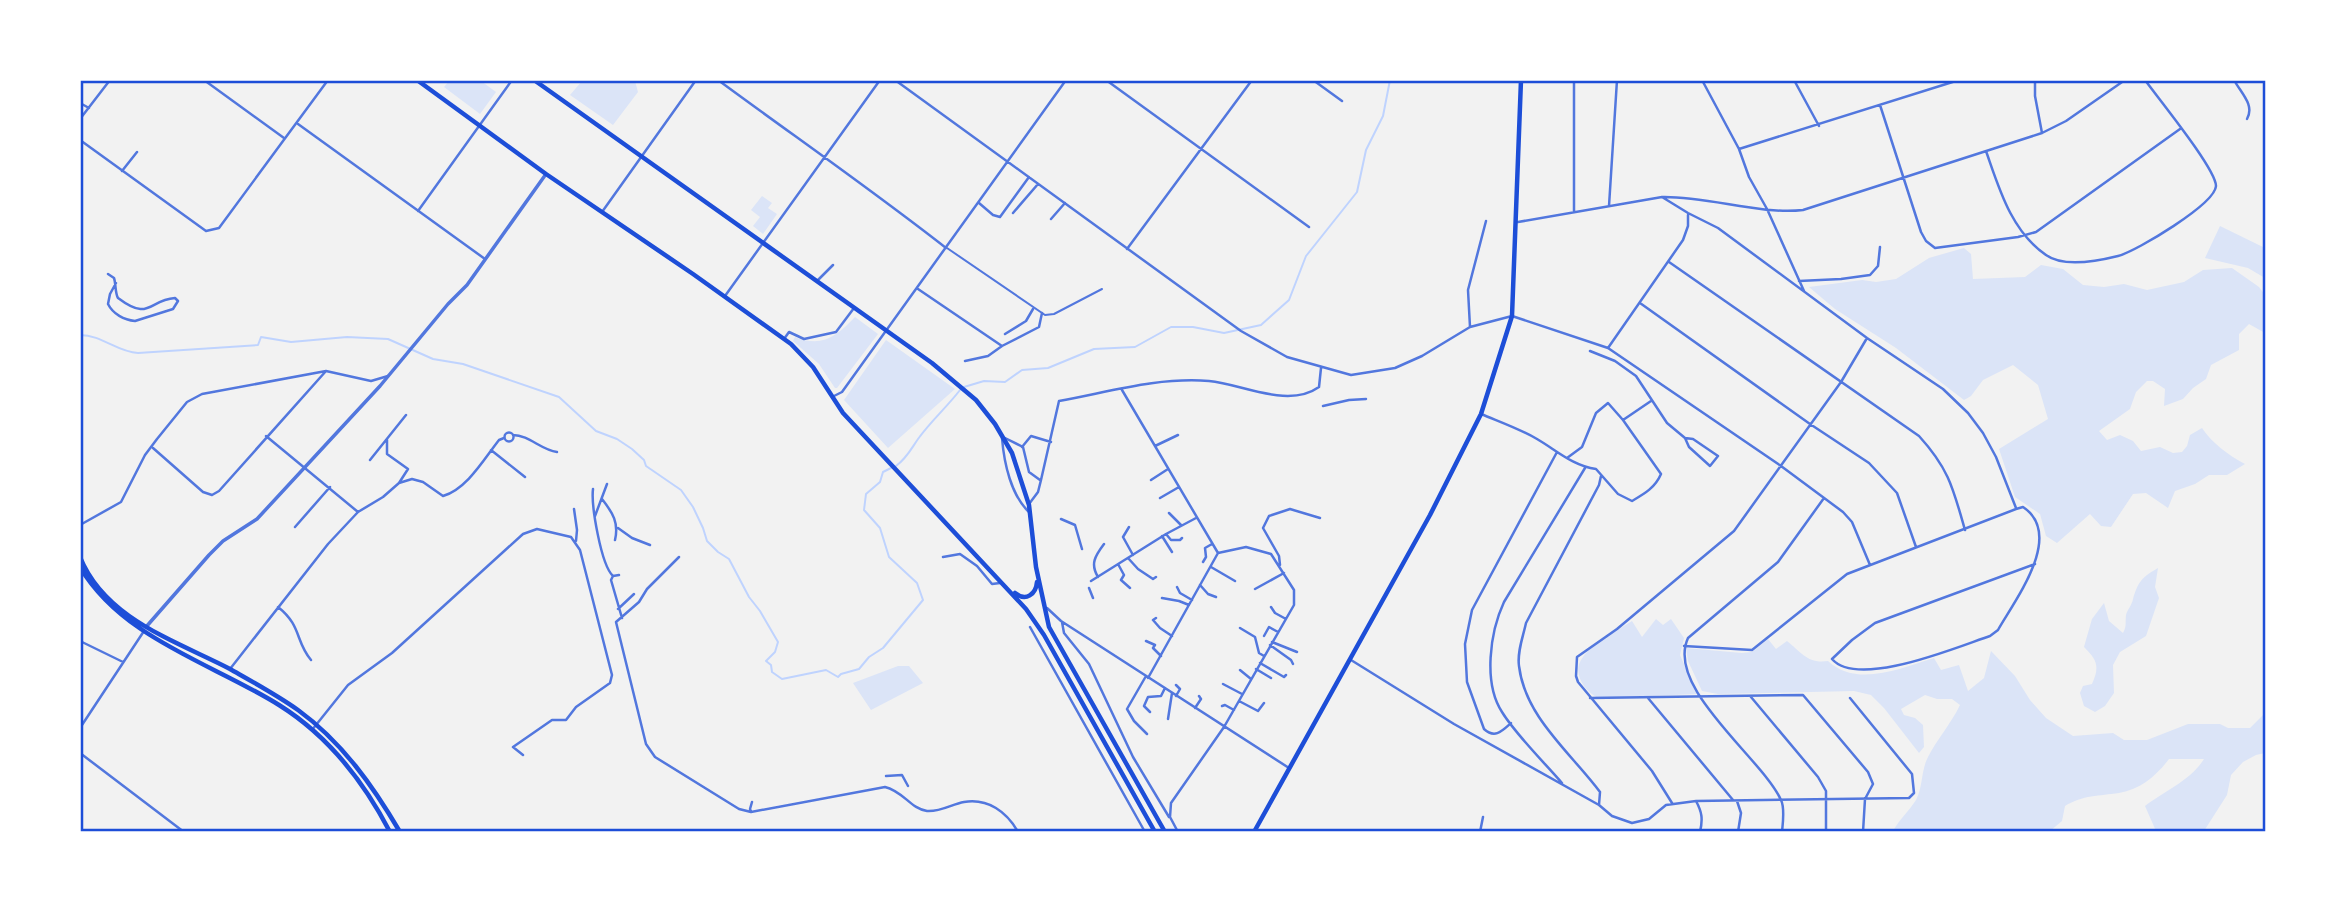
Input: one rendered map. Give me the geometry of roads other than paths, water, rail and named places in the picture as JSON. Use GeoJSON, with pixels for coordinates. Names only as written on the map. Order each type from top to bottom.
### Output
{"type":"FeatureCollection","features":[{"type":"Feature","properties":{"kind":"main road"},"geometry":{"type":"LineString","coordinates":[[417,80],[546,174],[784,339],[813,368],[843,413],[1004,582],[1018,595],[1030,596],[1035,592],[1036,567],[1029,505],[1012,453],[995,424],[976,400],[932,363],[534,80]]}},
{"type":"Feature","properties":{"kind":"main road"},"geometry":{"type":"LineString","coordinates":[[1254,831],[1430,515],[1481,414],[1512,316],[1521,80]]}},
{"type":"Feature","properties":{"kind":"main road"},"geometry":{"type":"LineString","coordinates":[[80,557],[95,583],[109,600],[145,629],[230,669],[296,708],[317,725],[358,768],[400,831]]}},
{"type":"Feature","properties":{"kind":"main road"},"geometry":{"type":"LineString","coordinates":[[1036,567],[1049,627],[1165,831]]}},
{"type":"Feature","properties":{"kind":"main road"},"geometry":{"type":"LineString","coordinates":[[80,568],[106,603],[145,629],[278,704],[312,730],[352,772],[390,831]]}},
{"type":"Feature","properties":{"kind":"main road"},"geometry":{"type":"LineString","coordinates":[[1004,582],[1044,635],[1155,831]]}},
{"type":"Feature","properties":{"kind":"street"},"geometry":{"type":"LineString","coordinates":[[80,119],[110,80]]}},
{"type":"Feature","properties":{"kind":"street"},"geometry":{"type":"LineString","coordinates":[[204,80],[284,138]]}},
{"type":"Feature","properties":{"kind":"street"},"geometry":{"type":"LineString","coordinates":[[80,141],[206,231],[219,228],[328,80]]}},
{"type":"Feature","properties":{"kind":"street"},"geometry":{"type":"LineString","coordinates":[[418,211],[512,80]]}},
{"type":"Feature","properties":{"kind":"street"},"geometry":{"type":"LineString","coordinates":[[602,212],[696,80]]}},
{"type":"Feature","properties":{"kind":"street"},"geometry":{"type":"LineString","coordinates":[[718,80],[946,248]]}},
{"type":"Feature","properties":{"kind":"street"},"geometry":{"type":"LineString","coordinates":[[725,296],[880,80]]}},
{"type":"Feature","properties":{"kind":"street"},"geometry":{"type":"LineString","coordinates":[[895,80],[1252,338],[1287,357],[1351,375],[1395,368],[1422,356],[1469,327],[1512,316],[1608,348],[1781,466],[1843,512],[1852,522],[1870,565]]}},
{"type":"Feature","properties":{"kind":"street"},"geometry":{"type":"LineString","coordinates":[[832,397],[842,392],[1066,80]]}},
{"type":"Feature","properties":{"kind":"street"},"geometry":{"type":"LineString","coordinates":[[1106,80],[1309,228]]}},
{"type":"Feature","properties":{"kind":"street"},"geometry":{"type":"LineString","coordinates":[[1127,249],[1252,80]]}},
{"type":"Feature","properties":{"kind":"street"},"geometry":{"type":"LineString","coordinates":[[1313,80],[1342,101]]}},
{"type":"Feature","properties":{"kind":"street"},"geometry":{"type":"LineString","coordinates":[[1574,80],[1574,212]]}},
{"type":"Feature","properties":{"kind":"street"},"geometry":{"type":"LineString","coordinates":[[1608,80],[1617,81],[1609,206]]}},
{"type":"Feature","properties":{"kind":"street"},"geometry":{"type":"LineString","coordinates":[[1702,80],[1740,149],[1749,177],[1767,209],[1805,294]]}},
{"type":"Feature","properties":{"kind":"street"},"geometry":{"type":"LineString","coordinates":[[1794,80],[1819,126]]}},
{"type":"Feature","properties":{"kind":"street"},"geometry":{"type":"LineString","coordinates":[[1740,149],[1959,80]]}},
{"type":"Feature","properties":{"kind":"street"},"geometry":{"type":"LineString","coordinates":[[2035,80],[2042,133]]}},
{"type":"Feature","properties":{"kind":"street"},"geometry":{"type":"LineString","coordinates":[[1514,222],[1681,196],[1783,213],[1802,210],[2042,133],[2066,121],[2125,80]]}},
{"type":"Feature","properties":{"kind":"street"},"geometry":{"type":"LineString","coordinates":[[1986,151],[2005,205],[2026,235],[2047,257],[2062,262],[2120,255],[2157,236],[2200,207],[2215,191],[2216,182],[2207,165],[2145,80]]}},
{"type":"Feature","properties":{"kind":"street"},"geometry":{"type":"LineString","coordinates":[[2234,80],[2249,105],[2247,119]]}},
{"type":"Feature","properties":{"kind":"street"},"geometry":{"type":"LineString","coordinates":[[80,103],[89,108]]}},
{"type":"Feature","properties":{"kind":"street"},"geometry":{"type":"LineString","coordinates":[[1880,105],[1921,232],[1926,241],[1935,248],[2036,232],[2180,129]]}},
{"type":"Feature","properties":{"kind":"street"},"geometry":{"type":"LineString","coordinates":[[298,124],[485,259]]}},
{"type":"Feature","properties":{"kind":"street"},"geometry":{"type":"LineString","coordinates":[[122,171],[137,152]]}},
{"type":"Feature","properties":{"kind":"street"},"geometry":{"type":"LineString","coordinates":[[80,727],[145,629],[223,541],[257,519],[388,376],[467,285],[546,174]]}},
{"type":"Feature","properties":{"kind":"street"},"geometry":{"type":"LineString","coordinates":[[979,204],[1000,217],[1029,177]]}},
{"type":"Feature","properties":{"kind":"street"},"geometry":{"type":"LineString","coordinates":[[1013,213],[1038,184]]}},
{"type":"Feature","properties":{"kind":"street"},"geometry":{"type":"LineString","coordinates":[[1662,197],[1718,228],[1805,294],[1944,389],[1983,433],[1996,457],[2016,509]]}},
{"type":"Feature","properties":{"kind":"street"},"geometry":{"type":"LineString","coordinates":[[1051,219],[1065,203]]}},
{"type":"Feature","properties":{"kind":"street"},"geometry":{"type":"LineString","coordinates":[[1608,348],[1683,240],[1688,226],[1688,213]]}},
{"type":"Feature","properties":{"kind":"street"},"geometry":{"type":"LineString","coordinates":[[1469,327],[1468,290],[1486,222]]}},
{"type":"Feature","properties":{"kind":"street"},"geometry":{"type":"LineString","coordinates":[[1800,281],[1870,275],[1878,266],[1880,247]]}},
{"type":"Feature","properties":{"kind":"street"},"geometry":{"type":"LineString","coordinates":[[1669,262],[1919,436],[1937,456],[1950,478],[1965,530]]}},
{"type":"Feature","properties":{"kind":"street"},"geometry":{"type":"LineString","coordinates":[[817,281],[833,265]]}},
{"type":"Feature","properties":{"kind":"street"},"geometry":{"type":"LineString","coordinates":[[108,274],[114,278],[116,283],[117,296],[120,301],[139,310],[146,310],[171,298],[175,298],[177,305],[173,309],[135,321],[130,320],[116,314],[108,304],[116,283]]}},
{"type":"Feature","properties":{"kind":"street"},"geometry":{"type":"LineString","coordinates":[[918,289],[1002,346]]}},
{"type":"Feature","properties":{"kind":"street"},"geometry":{"type":"LineString","coordinates":[[1640,303],[1869,463],[1896,493],[1916,547]]}},
{"type":"Feature","properties":{"kind":"street"},"geometry":{"type":"LineString","coordinates":[[784,339],[789,332],[804,339],[836,332],[853,308]]}},
{"type":"Feature","properties":{"kind":"street"},"geometry":{"type":"LineString","coordinates":[[1005,334],[1026,321],[1033,309]]}},
{"type":"Feature","properties":{"kind":"street"},"geometry":{"type":"LineString","coordinates":[[965,361],[988,356],[1039,327],[1042,313]]}},
{"type":"Feature","properties":{"kind":"street"},"geometry":{"type":"LineString","coordinates":[[1672,803],[1652,771],[1590,698],[1576,676],[1577,657],[1617,629],[1734,531],[1841,382],[1867,338]]}},
{"type":"Feature","properties":{"kind":"street"},"geometry":{"type":"LineString","coordinates":[[1590,351],[1615,361],[1636,376],[1667,423],[1685,438],[1689,447],[1710,466],[1718,456],[1693,439],[1685,438]]}},
{"type":"Feature","properties":{"kind":"street"},"geometry":{"type":"LineString","coordinates":[[1029,505],[1038,492],[1059,401],[1167,381],[1210,381],[1294,396],[1312,392],[1319,387],[1321,368]]}},
{"type":"Feature","properties":{"kind":"street"},"geometry":{"type":"LineString","coordinates":[[80,525],[121,502],[156,439],[182,407],[202,394],[326,371],[371,381],[388,376]]}},
{"type":"Feature","properties":{"kind":"street"},"geometry":{"type":"LineString","coordinates":[[152,447],[203,492],[212,495],[219,491],[326,371]]}},
{"type":"Feature","properties":{"kind":"street"},"geometry":{"type":"LineString","coordinates":[[1122,390],[1218,554]]}},
{"type":"Feature","properties":{"kind":"street"},"geometry":{"type":"LineString","coordinates":[[1323,406],[1367,399]]}},
{"type":"Feature","properties":{"kind":"street"},"geometry":{"type":"LineString","coordinates":[[1623,420],[1651,401]]}},
{"type":"Feature","properties":{"kind":"street"},"geometry":{"type":"LineString","coordinates":[[1481,414],[1530,436],[1556,452],[1585,468],[1596,469],[1618,494],[1632,501],[1648,492],[1661,474],[1608,403],[1596,412],[1582,447],[1567,458]]}},
{"type":"Feature","properties":{"kind":"street"},"geometry":{"type":"LineString","coordinates":[[370,460],[406,415]]}},
{"type":"Feature","properties":{"kind":"street"},"geometry":{"type":"LineString","coordinates":[[399,483],[412,479],[423,482],[443,496],[452,494],[507,432],[557,452]]}},
{"type":"Feature","properties":{"kind":"street"},"geometry":{"type":"LineString","coordinates":[[1155,446],[1178,435]]}},
{"type":"Feature","properties":{"kind":"street"},"geometry":{"type":"LineString","coordinates":[[266,436],[358,512]]}},
{"type":"Feature","properties":{"kind":"street"},"geometry":{"type":"LineString","coordinates":[[504,438],[510,442],[513,436]]}},
{"type":"Feature","properties":{"kind":"street"},"geometry":{"type":"LineString","coordinates":[[1002,436],[1022,447],[1029,472],[1041,480]]}},
{"type":"Feature","properties":{"kind":"street"},"geometry":{"type":"LineString","coordinates":[[1002,436],[1013,485],[1024,508],[1030,513]]}},
{"type":"Feature","properties":{"kind":"street"},"geometry":{"type":"LineString","coordinates":[[1022,447],[1031,436],[1051,442]]}},
{"type":"Feature","properties":{"kind":"street"},"geometry":{"type":"LineString","coordinates":[[230,669],[328,544],[358,512],[383,497],[399,483],[408,469],[387,454],[387,440]]}},
{"type":"Feature","properties":{"kind":"street"},"geometry":{"type":"LineString","coordinates":[[1695,452],[1701,444]]}},
{"type":"Feature","properties":{"kind":"street"},"geometry":{"type":"LineString","coordinates":[[491,450],[525,477]]}},
{"type":"Feature","properties":{"kind":"street"},"geometry":{"type":"LineString","coordinates":[[1511,723],[1495,734],[1489,734],[1484,729],[1467,682],[1465,644],[1472,610],[1556,452]]}},
{"type":"Feature","properties":{"kind":"street"},"geometry":{"type":"LineString","coordinates":[[1565,786],[1501,712],[1493,691],[1490,655],[1495,621],[1509,593],[1585,468]]}},
{"type":"Feature","properties":{"kind":"street"},"geometry":{"type":"LineString","coordinates":[[1151,480],[1168,469]]}},
{"type":"Feature","properties":{"kind":"street"},"geometry":{"type":"LineString","coordinates":[[1599,805],[1600,792],[1529,705],[1518,665],[1526,623],[1600,485],[1601,475]]}},
{"type":"Feature","properties":{"kind":"street"},"geometry":{"type":"LineString","coordinates":[[595,520],[607,484]]}},
{"type":"Feature","properties":{"kind":"street"},"geometry":{"type":"LineString","coordinates":[[295,527],[330,487]]}},
{"type":"Feature","properties":{"kind":"street"},"geometry":{"type":"LineString","coordinates":[[1160,498],[1179,487]]}},
{"type":"Feature","properties":{"kind":"street"},"geometry":{"type":"LineString","coordinates":[[593,489],[595,520],[606,565],[613,576],[611,585],[621,618]]}},
{"type":"Feature","properties":{"kind":"street"},"geometry":{"type":"LineString","coordinates":[[1782,831],[1782,800],[1699,696],[1685,662],[1684,646],[1688,638],[1778,562],[1824,498]]}},
{"type":"Feature","properties":{"kind":"street"},"geometry":{"type":"LineString","coordinates":[[603,499],[618,528],[632,538],[650,545]]}},
{"type":"Feature","properties":{"kind":"street"},"geometry":{"type":"LineString","coordinates":[[1684,646],[1752,650],[1847,573],[2016,509],[2023,507],[2028,511],[2038,529],[2040,539],[2035,564],[1998,630],[1990,636],[1892,668],[1846,668],[1837,665],[1832,659],[1852,639],[1875,623],[2035,564]]}},
{"type":"Feature","properties":{"kind":"street"},"geometry":{"type":"LineString","coordinates":[[574,509],[576,541]]}},
{"type":"Feature","properties":{"kind":"street"},"geometry":{"type":"LineString","coordinates":[[1280,565],[1279,556],[1263,528],[1269,516],[1290,509],[1320,518]]}},
{"type":"Feature","properties":{"kind":"street"},"geometry":{"type":"LineString","coordinates":[[1169,513],[1181,525]]}},
{"type":"Feature","properties":{"kind":"street"},"geometry":{"type":"LineString","coordinates":[[1091,582],[1162,536],[1196,518]]}},
{"type":"Feature","properties":{"kind":"street"},"geometry":{"type":"LineString","coordinates":[[1061,519],[1075,525],[1082,549]]}},
{"type":"Feature","properties":{"kind":"street"},"geometry":{"type":"LineString","coordinates":[[1129,527],[1123,537],[1133,555]]}},
{"type":"Feature","properties":{"kind":"street"},"geometry":{"type":"LineString","coordinates":[[312,730],[348,685],[392,653],[523,534],[537,528],[571,537],[576,541],[612,675],[610,683],[576,707],[566,720],[552,720],[513,747],[523,755]]}},
{"type":"Feature","properties":{"kind":"street"},"geometry":{"type":"LineString","coordinates":[[615,540],[618,528]]}},
{"type":"Feature","properties":{"kind":"street"},"geometry":{"type":"LineString","coordinates":[[1166,534],[1171,540],[1182,538]]}},
{"type":"Feature","properties":{"kind":"street"},"geometry":{"type":"LineString","coordinates":[[1162,536],[1172,552]]}},
{"type":"Feature","properties":{"kind":"street"},"geometry":{"type":"LineString","coordinates":[[1098,577],[1093,570],[1093,562],[1104,544]]}},
{"type":"Feature","properties":{"kind":"street"},"geometry":{"type":"LineString","coordinates":[[1203,562],[1206,557],[1205,548],[1212,544]]}},
{"type":"Feature","properties":{"kind":"street"},"geometry":{"type":"LineString","coordinates":[[1147,734],[1129,715],[1127,709],[1161,656],[1218,554],[1246,547],[1272,554],[1294,590],[1294,605],[1224,727],[1171,803],[1170,817]]}},
{"type":"Feature","properties":{"kind":"street"},"geometry":{"type":"LineString","coordinates":[[943,557],[960,554],[977,566],[992,584],[1004,582]]}},
{"type":"Feature","properties":{"kind":"street"},"geometry":{"type":"LineString","coordinates":[[679,557],[647,589],[639,602],[617,622],[650,752],[712,793],[739,809],[751,812],[886,787],[902,794],[916,807],[925,811],[941,810],[964,802],[982,802],[1002,810],[1018,831]]}},
{"type":"Feature","properties":{"kind":"street"},"geometry":{"type":"LineString","coordinates":[[1128,558],[1147,576],[1153,579],[1156,577]]}},
{"type":"Feature","properties":{"kind":"street"},"geometry":{"type":"LineString","coordinates":[[1118,564],[1124,575],[1121,580],[1130,588]]}},
{"type":"Feature","properties":{"kind":"street"},"geometry":{"type":"LineString","coordinates":[[1211,567],[1234,581]]}},
{"type":"Feature","properties":{"kind":"street"},"geometry":{"type":"LineString","coordinates":[[1255,589],[1284,573]]}},
{"type":"Feature","properties":{"kind":"street"},"geometry":{"type":"LineString","coordinates":[[613,576],[620,575]]}},
{"type":"Feature","properties":{"kind":"street"},"geometry":{"type":"LineString","coordinates":[[1200,585],[1208,594],[1216,597]]}},
{"type":"Feature","properties":{"kind":"street"},"geometry":{"type":"LineString","coordinates":[[1177,587],[1180,593],[1192,600]]}},
{"type":"Feature","properties":{"kind":"street"},"geometry":{"type":"LineString","coordinates":[[1088,588],[1093,598]]}},
{"type":"Feature","properties":{"kind":"street"},"geometry":{"type":"LineString","coordinates":[[618,610],[634,594]]}},
{"type":"Feature","properties":{"kind":"street"},"geometry":{"type":"LineString","coordinates":[[1162,598],[1189,605]]}},
{"type":"Feature","properties":{"kind":"street"},"geometry":{"type":"LineString","coordinates":[[1042,603],[1062,622],[1290,769]]}},
{"type":"Feature","properties":{"kind":"street"},"geometry":{"type":"LineString","coordinates":[[278,607],[298,630],[302,649],[311,660]]}},
{"type":"Feature","properties":{"kind":"street"},"geometry":{"type":"LineString","coordinates":[[1271,607],[1275,614],[1286,619]]}},
{"type":"Feature","properties":{"kind":"street"},"geometry":{"type":"LineString","coordinates":[[1156,618],[1153,620],[1155,624],[1172,636]]}},
{"type":"Feature","properties":{"kind":"street"},"geometry":{"type":"LineString","coordinates":[[1062,622],[1064,633],[1089,664],[1133,757],[1178,831]]}},
{"type":"Feature","properties":{"kind":"street"},"geometry":{"type":"LineString","coordinates":[[1030,627],[1145,831]]}},
{"type":"Feature","properties":{"kind":"street"},"geometry":{"type":"LineString","coordinates":[[1264,636],[1269,627],[1278,632]]}},
{"type":"Feature","properties":{"kind":"street"},"geometry":{"type":"LineString","coordinates":[[1240,628],[1255,637],[1259,653],[1264,656]]}},
{"type":"Feature","properties":{"kind":"street"},"geometry":{"type":"LineString","coordinates":[[80,641],[123,662]]}},
{"type":"Feature","properties":{"kind":"street"},"geometry":{"type":"LineString","coordinates":[[1146,641],[1155,645],[1153,648],[1161,656]]}},
{"type":"Feature","properties":{"kind":"street"},"geometry":{"type":"LineString","coordinates":[[1271,643],[1297,652]]}},
{"type":"Feature","properties":{"kind":"street"},"geometry":{"type":"LineString","coordinates":[[1271,643],[1293,664]]}},
{"type":"Feature","properties":{"kind":"street"},"geometry":{"type":"LineString","coordinates":[[1351,660],[1454,724],[1599,805],[1612,816],[1632,824],[1649,819],[1672,803],[1909,798],[1913,793],[1912,774],[1850,698]]}},
{"type":"Feature","properties":{"kind":"street"},"geometry":{"type":"LineString","coordinates":[[1260,663],[1284,677],[1286,675]]}},
{"type":"Feature","properties":{"kind":"street"},"geometry":{"type":"LineString","coordinates":[[1256,669],[1271,678]]}},
{"type":"Feature","properties":{"kind":"street"},"geometry":{"type":"LineString","coordinates":[[1240,670],[1251,679]]}},
{"type":"Feature","properties":{"kind":"street"},"geometry":{"type":"LineString","coordinates":[[1223,684],[1242,694]]}},
{"type":"Feature","properties":{"kind":"street"},"geometry":{"type":"LineString","coordinates":[[1176,685],[1180,690],[1176,696]]}},
{"type":"Feature","properties":{"kind":"street"},"geometry":{"type":"LineString","coordinates":[[1150,712],[1144,706],[1146,699],[1161,696],[1164,688]]}},
{"type":"Feature","properties":{"kind":"street"},"geometry":{"type":"LineString","coordinates":[[1168,719],[1172,693]]}},
{"type":"Feature","properties":{"kind":"street"},"geometry":{"type":"LineString","coordinates":[[1590,698],[1803,695],[1868,772],[1873,784],[1866,799],[1863,831]]}},
{"type":"Feature","properties":{"kind":"street"},"geometry":{"type":"LineString","coordinates":[[1195,708],[1201,699],[1199,696]]}},
{"type":"Feature","properties":{"kind":"street"},"geometry":{"type":"LineString","coordinates":[[1648,697],[1735,800],[1742,822],[1738,831]]}},
{"type":"Feature","properties":{"kind":"street"},"geometry":{"type":"LineString","coordinates":[[1751,697],[1818,777],[1826,791],[1826,831]]}},
{"type":"Feature","properties":{"kind":"street"},"geometry":{"type":"LineString","coordinates":[[1239,701],[1258,711],[1264,703]]}},
{"type":"Feature","properties":{"kind":"street"},"geometry":{"type":"LineString","coordinates":[[1222,706],[1234,710]]}},
{"type":"Feature","properties":{"kind":"street"},"geometry":{"type":"LineString","coordinates":[[1265,753],[1268,748]]}},
{"type":"Feature","properties":{"kind":"street"},"geometry":{"type":"LineString","coordinates":[[80,754],[184,831]]}},
{"type":"Feature","properties":{"kind":"street"},"geometry":{"type":"LineString","coordinates":[[886,775],[902,775],[908,786]]}},
{"type":"Feature","properties":{"kind":"street"},"geometry":{"type":"LineString","coordinates":[[1696,801],[1701,811],[1700,831]]}},
{"type":"Feature","properties":{"kind":"street"},"geometry":{"type":"LineString","coordinates":[[751,812],[752,802]]}},
{"type":"Feature","properties":{"kind":"street"},"geometry":{"type":"LineString","coordinates":[[1479,831],[1483,817]]}},
{"type":"Feature","properties":{"kind":"lane"},"geometry":{"type":"LineString","coordinates":[[946,248],[1042,313],[1054,314],[1102,289]]}},
{"type":"Feature","properties":{"kind":"waterway"},"geometry":{"type":"LineString","coordinates":[[964,387],[984,381],[1005,382],[1022,370],[1048,368],[1094,349],[1135,347],[1171,327],[1193,327],[1224,333],[1261,325],[1289,300],[1306,256],[1357,192],[1366,150],[1383,116],[1390,80]]}},
{"type":"Feature","properties":{"kind":"waterway"},"geometry":{"type":"LineString","coordinates":[[80,335],[138,353],[258,345],[261,337],[291,342],[347,337],[388,339],[433,359],[463,364],[559,397],[596,431],[617,439],[632,449],[644,460],[646,466],[681,490],[693,507],[707,541],[729,559],[778,642],[775,652],[766,661],[771,665],[772,672],[782,679],[826,670],[838,677],[859,669],[869,657],[883,648],[923,600],[917,583],[889,557],[880,528],[864,510],[866,494],[880,482],[883,472],[891,468]]}},
{"type":"Feature","properties":{"kind":"waterway"},"geometry":{"type":"LineString","coordinates":[[896,466],[960,390]]}}]}
